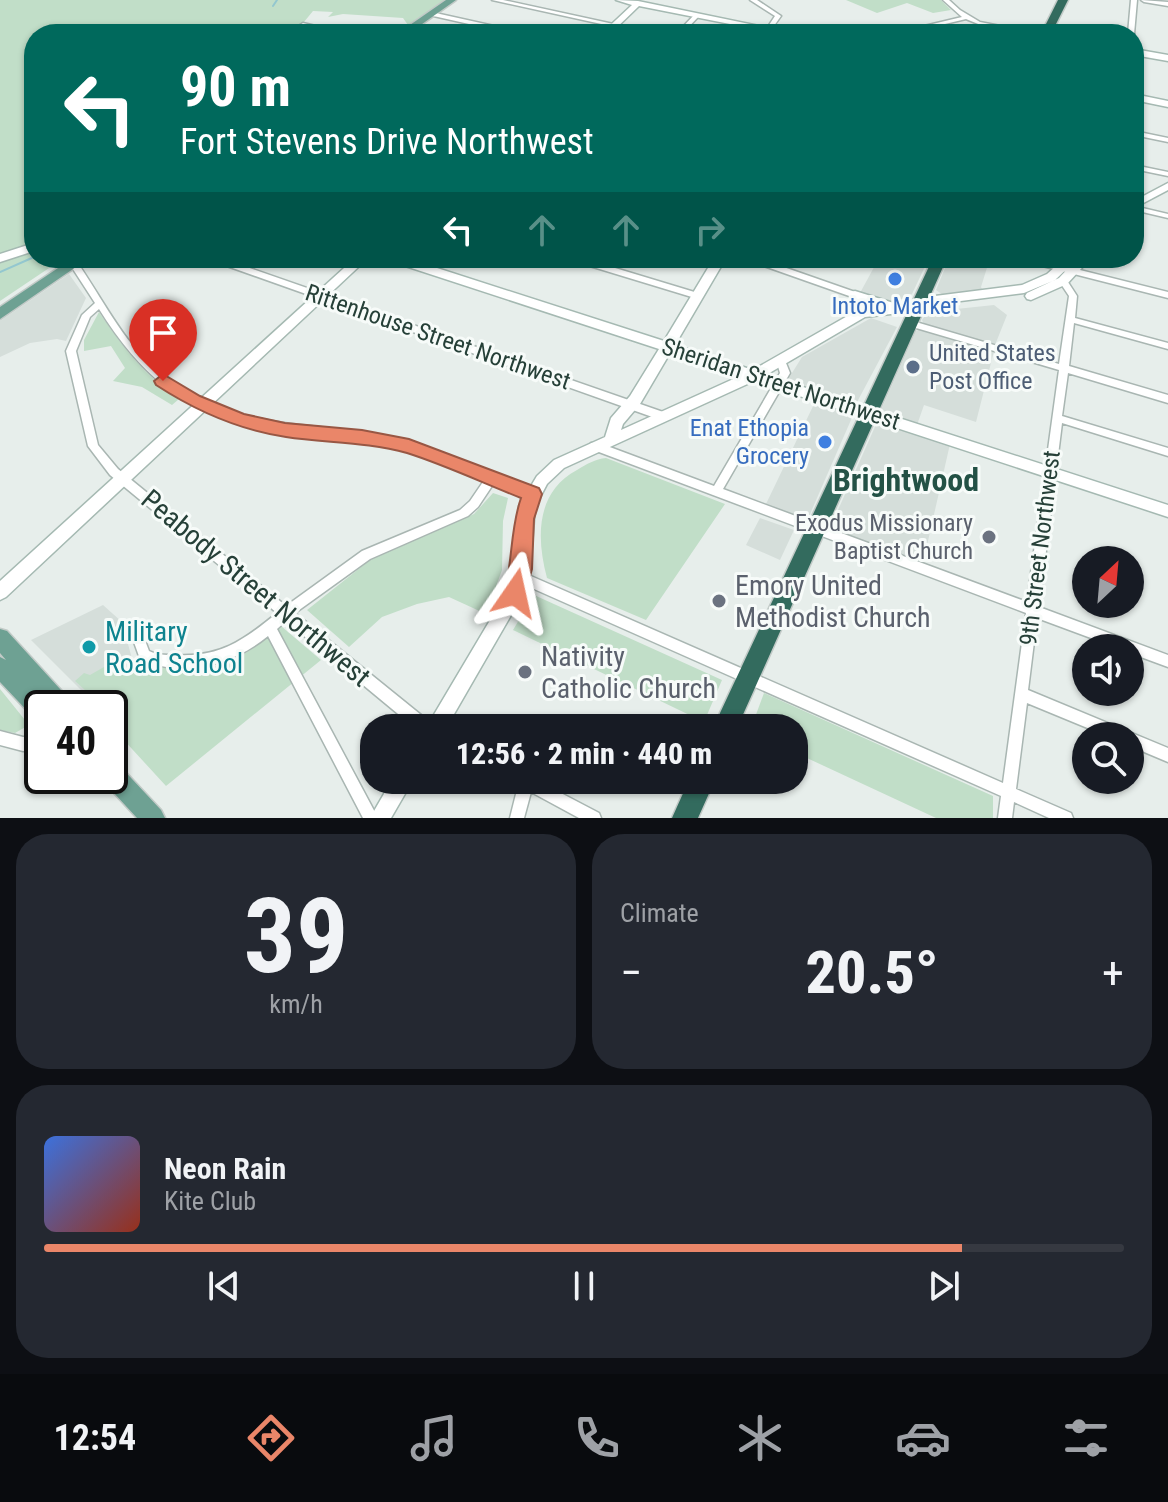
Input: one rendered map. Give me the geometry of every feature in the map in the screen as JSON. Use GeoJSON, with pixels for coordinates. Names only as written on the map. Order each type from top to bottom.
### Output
{"type":"FeatureCollection","features":[{"type":"Feature","properties":{"kind":"highway"},"geometry":{"type":"LineString","coordinates":[[1051,24],[1063,0]]}},
{"type":"Feature","properties":{"kind":"highway"},"geometry":{"type":"LineString","coordinates":[[731,714],[868,413],[904,316],[917,307],[935,268]]}},
{"type":"Feature","properties":{"kind":"highway"},"geometry":{"type":"LineString","coordinates":[[685,818],[696,794]]}},
{"type":"Feature","properties":{"kind":"main road"},"geometry":{"type":"LineString","coordinates":[[421,24],[452,0]]}},
{"type":"Feature","properties":{"kind":"main road"},"geometry":{"type":"LineString","coordinates":[[418,24],[458,0]]}},
{"type":"Feature","properties":{"kind":"main road"},"geometry":{"type":"LineString","coordinates":[[0,307],[61,268]]}},
{"type":"Feature","properties":{"kind":"main road"},"geometry":{"type":"LineString","coordinates":[[0,314],[63,268]]}},
{"type":"Feature","properties":{"kind":"main road"},"geometry":{"type":"LineString","coordinates":[[0,638],[47,690]]}},
{"type":"Feature","properties":{"kind":"main road"},"geometry":{"type":"LineString","coordinates":[[0,667],[24,692]]}},
{"type":"Feature","properties":{"kind":"main road"},"geometry":{"type":"LineString","coordinates":[[128,791],[153,818]]}},
{"type":"Feature","properties":{"kind":"street"},"geometry":{"type":"LineString","coordinates":[[495,0],[610,24]]}},
{"type":"Feature","properties":{"kind":"street"},"geometry":{"type":"LineString","coordinates":[[620,0],[743,24]]}},
{"type":"Feature","properties":{"kind":"street"},"geometry":{"type":"LineString","coordinates":[[753,0],[777,13],[772,24]]}},
{"type":"Feature","properties":{"kind":"street"},"geometry":{"type":"LineString","coordinates":[[946,0],[964,18],[979,24]]}},
{"type":"Feature","properties":{"kind":"street"},"geometry":{"type":"LineString","coordinates":[[1132,24],[1134,0]]}},
{"type":"Feature","properties":{"kind":"street"},"geometry":{"type":"LineString","coordinates":[[1144,0],[1168,4]]}},
{"type":"Feature","properties":{"kind":"street"},"geometry":{"type":"LineString","coordinates":[[616,24],[638,3]]}},
{"type":"Feature","properties":{"kind":"street"},"geometry":{"type":"LineString","coordinates":[[433,15],[475,24]]}},
{"type":"Feature","properties":{"kind":"street"},"geometry":{"type":"LineString","coordinates":[[688,24],[697,15]]}},
{"type":"Feature","properties":{"kind":"street"},"geometry":{"type":"LineString","coordinates":[[939,24],[964,18]]}},
{"type":"Feature","properties":{"kind":"street"},"geometry":{"type":"LineString","coordinates":[[1144,54],[1168,58]]}},
{"type":"Feature","properties":{"kind":"street"},"geometry":{"type":"LineString","coordinates":[[1144,99],[1168,104]]}},
{"type":"Feature","properties":{"kind":"street"},"geometry":{"type":"LineString","coordinates":[[1144,135],[1168,140]]}},
{"type":"Feature","properties":{"kind":"street"},"geometry":{"type":"LineString","coordinates":[[1144,169],[1168,174]]}},
{"type":"Feature","properties":{"kind":"street"},"geometry":{"type":"LineString","coordinates":[[1144,202],[1168,186]]}},
{"type":"Feature","properties":{"kind":"street"},"geometry":{"type":"LineString","coordinates":[[1144,204],[1168,194]]}},
{"type":"Feature","properties":{"kind":"street"},"geometry":{"type":"LineString","coordinates":[[1144,210],[1168,216]]}},
{"type":"Feature","properties":{"kind":"street"},"geometry":{"type":"LineString","coordinates":[[0,258],[24,250]]}},
{"type":"Feature","properties":{"kind":"street"},"geometry":{"type":"LineString","coordinates":[[79,268],[146,366],[170,386],[202,405],[263,425],[362,437],[409,447],[532,494]]}},
{"type":"Feature","properties":{"kind":"street","name":"Rittenhouse Street Northwest"},"geometry":{"type":"LineString","coordinates":[[241,268],[662,416]]}},
{"type":"Feature","properties":{"kind":"street"},"geometry":{"type":"LineString","coordinates":[[0,592],[351,268]]}},
{"type":"Feature","properties":{"kind":"street","name":"Sheridan Street Northwest"},"geometry":{"type":"LineString","coordinates":[[425,268],[1168,511]]}},
{"type":"Feature","properties":{"kind":"street"},"geometry":{"type":"LineString","coordinates":[[606,268],[698,296]]}},
{"type":"Feature","properties":{"kind":"street"},"geometry":{"type":"LineString","coordinates":[[612,439],[616,422],[631,405],[714,268]]}},
{"type":"Feature","properties":{"kind":"street"},"geometry":{"type":"LineString","coordinates":[[778,268],[904,316],[1168,399]]}},
{"type":"Feature","properties":{"kind":"street"},"geometry":{"type":"LineString","coordinates":[[917,307],[931,309],[999,298],[1067,270],[1168,295]]}},
{"type":"Feature","properties":{"kind":"street","name":"9th Street Northwest"},"geometry":{"type":"LineString","coordinates":[[1005,818],[1069,319],[1072,291],[1067,270]]}},
{"type":"Feature","properties":{"kind":"street"},"geometry":{"type":"LineString","coordinates":[[855,295],[863,301],[860,314]]}},
{"type":"Feature","properties":{"kind":"street","name":"Peabody Street Northwest"},"geometry":{"type":"LineString","coordinates":[[100,303],[86,315],[71,351],[93,446],[123,479],[409,714]]}},
{"type":"Feature","properties":{"kind":"street"},"geometry":{"type":"LineString","coordinates":[[444,714],[510,605],[520,577],[524,519],[532,494],[554,468],[595,446],[753,376],[860,314],[904,316]]}},
{"type":"Feature","properties":{"kind":"street"},"geometry":{"type":"LineString","coordinates":[[1069,319],[1168,346]]}},
{"type":"Feature","properties":{"kind":"street"},"geometry":{"type":"LineString","coordinates":[[716,492],[779,384],[785,370],[781,360]]}},
{"type":"Feature","properties":{"kind":"street"},"geometry":{"type":"LineString","coordinates":[[631,405],[637,428]]}},
{"type":"Feature","properties":{"kind":"street"},"geometry":{"type":"LineString","coordinates":[[1057,418],[1168,452]]}},
{"type":"Feature","properties":{"kind":"street"},"geometry":{"type":"LineString","coordinates":[[595,446],[1168,661]]}},
{"type":"Feature","properties":{"kind":"street"},"geometry":{"type":"LineString","coordinates":[[136,631],[144,655],[149,658],[186,662],[222,656],[246,645],[374,550],[464,513],[492,478]]}},
{"type":"Feature","properties":{"kind":"street"},"geometry":{"type":"LineString","coordinates":[[520,577],[1066,818]]}},
{"type":"Feature","properties":{"kind":"street"},"geometry":{"type":"LineString","coordinates":[[270,628],[371,818]]}},
{"type":"Feature","properties":{"kind":"street"},"geometry":{"type":"LineString","coordinates":[[1021,694],[1089,722]]}},
{"type":"Feature","properties":{"kind":"street"},"geometry":{"type":"LineString","coordinates":[[2,739],[24,741]]}},
{"type":"Feature","properties":{"kind":"street"},"geometry":{"type":"LineString","coordinates":[[1144,745],[1168,755]]}},
{"type":"Feature","properties":{"kind":"street"},"geometry":{"type":"LineString","coordinates":[[380,818],[395,794]]}},
{"type":"Feature","properties":{"kind":"street"},"geometry":{"type":"LineString","coordinates":[[517,818],[522,794]]}},
{"type":"Feature","properties":{"kind":"street"},"geometry":{"type":"LineString","coordinates":[[549,794],[594,818]]}},
{"type":"Feature","properties":{"kind":"shaded area"},"geometry":{"type":"Polygon","coordinates":[[[874,268],[924,268],[912,294],[898,301],[860,293],[874,268]]]}},
{"type":"Feature","properties":{"kind":"shaded area"},"geometry":{"type":"Polygon","coordinates":[[[945,268],[987,268],[981,287],[984,293],[946,297],[936,290],[945,268]]]}},
{"type":"Feature","properties":{"kind":"shaded area"},"geometry":{"type":"Polygon","coordinates":[[[69,274],[86,298],[66,341],[57,339],[30,343],[0,357],[0,321],[69,274]]]}},
{"type":"Feature","properties":{"kind":"shaded area"},"geometry":{"type":"Polygon","coordinates":[[[994,305],[1007,315],[995,345],[924,324],[922,320],[928,312],[994,305]]]}},
{"type":"Feature","properties":{"kind":"shaded area"},"geometry":{"type":"Polygon","coordinates":[[[871,318],[897,327],[856,404],[787,381],[802,357],[871,318]]]}},
{"type":"Feature","properties":{"kind":"shaded area"},"geometry":{"type":"Polygon","coordinates":[[[921,329],[994,351],[976,422],[924,405],[917,425],[884,414],[881,410],[916,331],[921,329]]]}},
{"type":"Feature","properties":{"kind":"shaded area"},"geometry":{"type":"Polygon","coordinates":[[[816,400],[854,413],[807,521],[766,504],[816,400]]]}},
{"type":"Feature","properties":{"kind":"shaded area"},"geometry":{"type":"Polygon","coordinates":[[[878,420],[950,444],[923,563],[830,528],[878,420]]]}},
{"type":"Feature","properties":{"kind":"shaded area"},"geometry":{"type":"Polygon","coordinates":[[[760,518],[794,530],[780,560],[746,545],[760,518]]]}},
{"type":"Feature","properties":{"kind":"shaded area"},"geometry":{"type":"Polygon","coordinates":[[[103,605],[122,622],[134,666],[90,690],[81,690],[31,640],[103,605]]]}},
{"type":"Feature","properties":{"kind":"green space"},"geometry":{"type":"Polygon","coordinates":[[[0,0],[445,0],[409,24],[403,18],[343,14],[328,17],[333,12],[313,11],[302,24],[24,24],[24,268],[49,268],[0,301],[0,0]]]}},
{"type":"Feature","properties":{"kind":"green space"},"geometry":{"type":"Polygon","coordinates":[[[846,0],[941,0],[951,10],[933,13],[907,3],[877,13],[846,0]]]}},
{"type":"Feature","properties":{"kind":"green space"},"geometry":{"type":"Polygon","coordinates":[[[99,312],[135,360],[179,399],[172,405],[142,387],[113,381],[125,368],[111,346],[84,351],[84,340],[99,312]]]}},
{"type":"Feature","properties":{"kind":"green space"},"geometry":{"type":"Polygon","coordinates":[[[606,458],[725,504],[646,620],[547,578],[543,562],[542,517],[553,490],[563,479],[598,459],[606,458]]]}},
{"type":"Feature","properties":{"kind":"green space"},"geometry":{"type":"Polygon","coordinates":[[[493,493],[508,498],[503,521],[502,570],[486,614],[449,597],[417,604],[382,617],[349,647],[307,610],[370,560],[474,514],[493,493]]]}},
{"type":"Feature","properties":{"kind":"green space"},"geometry":{"type":"Polygon","coordinates":[[[534,595],[722,680],[707,714],[687,714],[513,630],[534,595]]]}},
{"type":"Feature","properties":{"kind":"green space"},"geometry":{"type":"Polygon","coordinates":[[[281,626],[321,660],[166,786],[128,745],[128,690],[85,690],[75,681],[84,673],[90,675],[104,667],[116,668],[119,674],[141,667],[205,668],[243,655],[281,626]]]}},
{"type":"Feature","properties":{"kind":"green space"},"geometry":{"type":"Polygon","coordinates":[[[0,689],[24,719],[24,728],[15,733],[0,730],[0,689]]]}},
{"type":"Feature","properties":{"kind":"green space"},"geometry":{"type":"Polygon","coordinates":[[[764,693],[993,796],[993,818],[936,818],[808,759],[808,714],[756,714],[764,693]]]}},
{"type":"Feature","properties":{"kind":"waterway"},"geometry":{"type":"LineString","coordinates":[[273,6],[277,0]]}},
{"type":"Feature","properties":{"kind":"waterway"},"geometry":{"type":"LineString","coordinates":[[0,272],[24,261]]}},
{"type":"Feature","properties":{"kind":"place","name":"Intoto Market"},"geometry":{"type":"Point","coordinates":[895,279]}},
{"type":"Feature","properties":{"kind":"place","name":"United States Post Office"},"geometry":{"type":"Point","coordinates":[913,367]}},
{"type":"Feature","properties":{"kind":"place","name":"Enat Ethopia Grocery"},"geometry":{"type":"Point","coordinates":[825,442]}},
{"type":"Feature","properties":{"kind":"place","name":"Exodus Missionary Baptist Church"},"geometry":{"type":"Point","coordinates":[989,537]}},
{"type":"Feature","properties":{"kind":"place","name":"Emory United Methodist Church"},"geometry":{"type":"Point","coordinates":[719,601]}},
{"type":"Feature","properties":{"kind":"place","name":"Military Road School"},"geometry":{"type":"Point","coordinates":[89,647]}},
{"type":"Feature","properties":{"kind":"place","name":"Nativity Catholic Church"},"geometry":{"type":"Point","coordinates":[525,672]}},
{"type":"Feature","properties":{"kind":"district","name":"Brightwood"},"geometry":{"type":"Point","coordinates":[906,480]}},
{"type":"Feature","properties":{"kind":"route"},"geometry":{"type":"LineString","coordinates":[[163,381],[194,401],[241,420],[285,430],[383,440],[429,453],[532,494],[524,519],[522,569],[515,593]]}}]}
